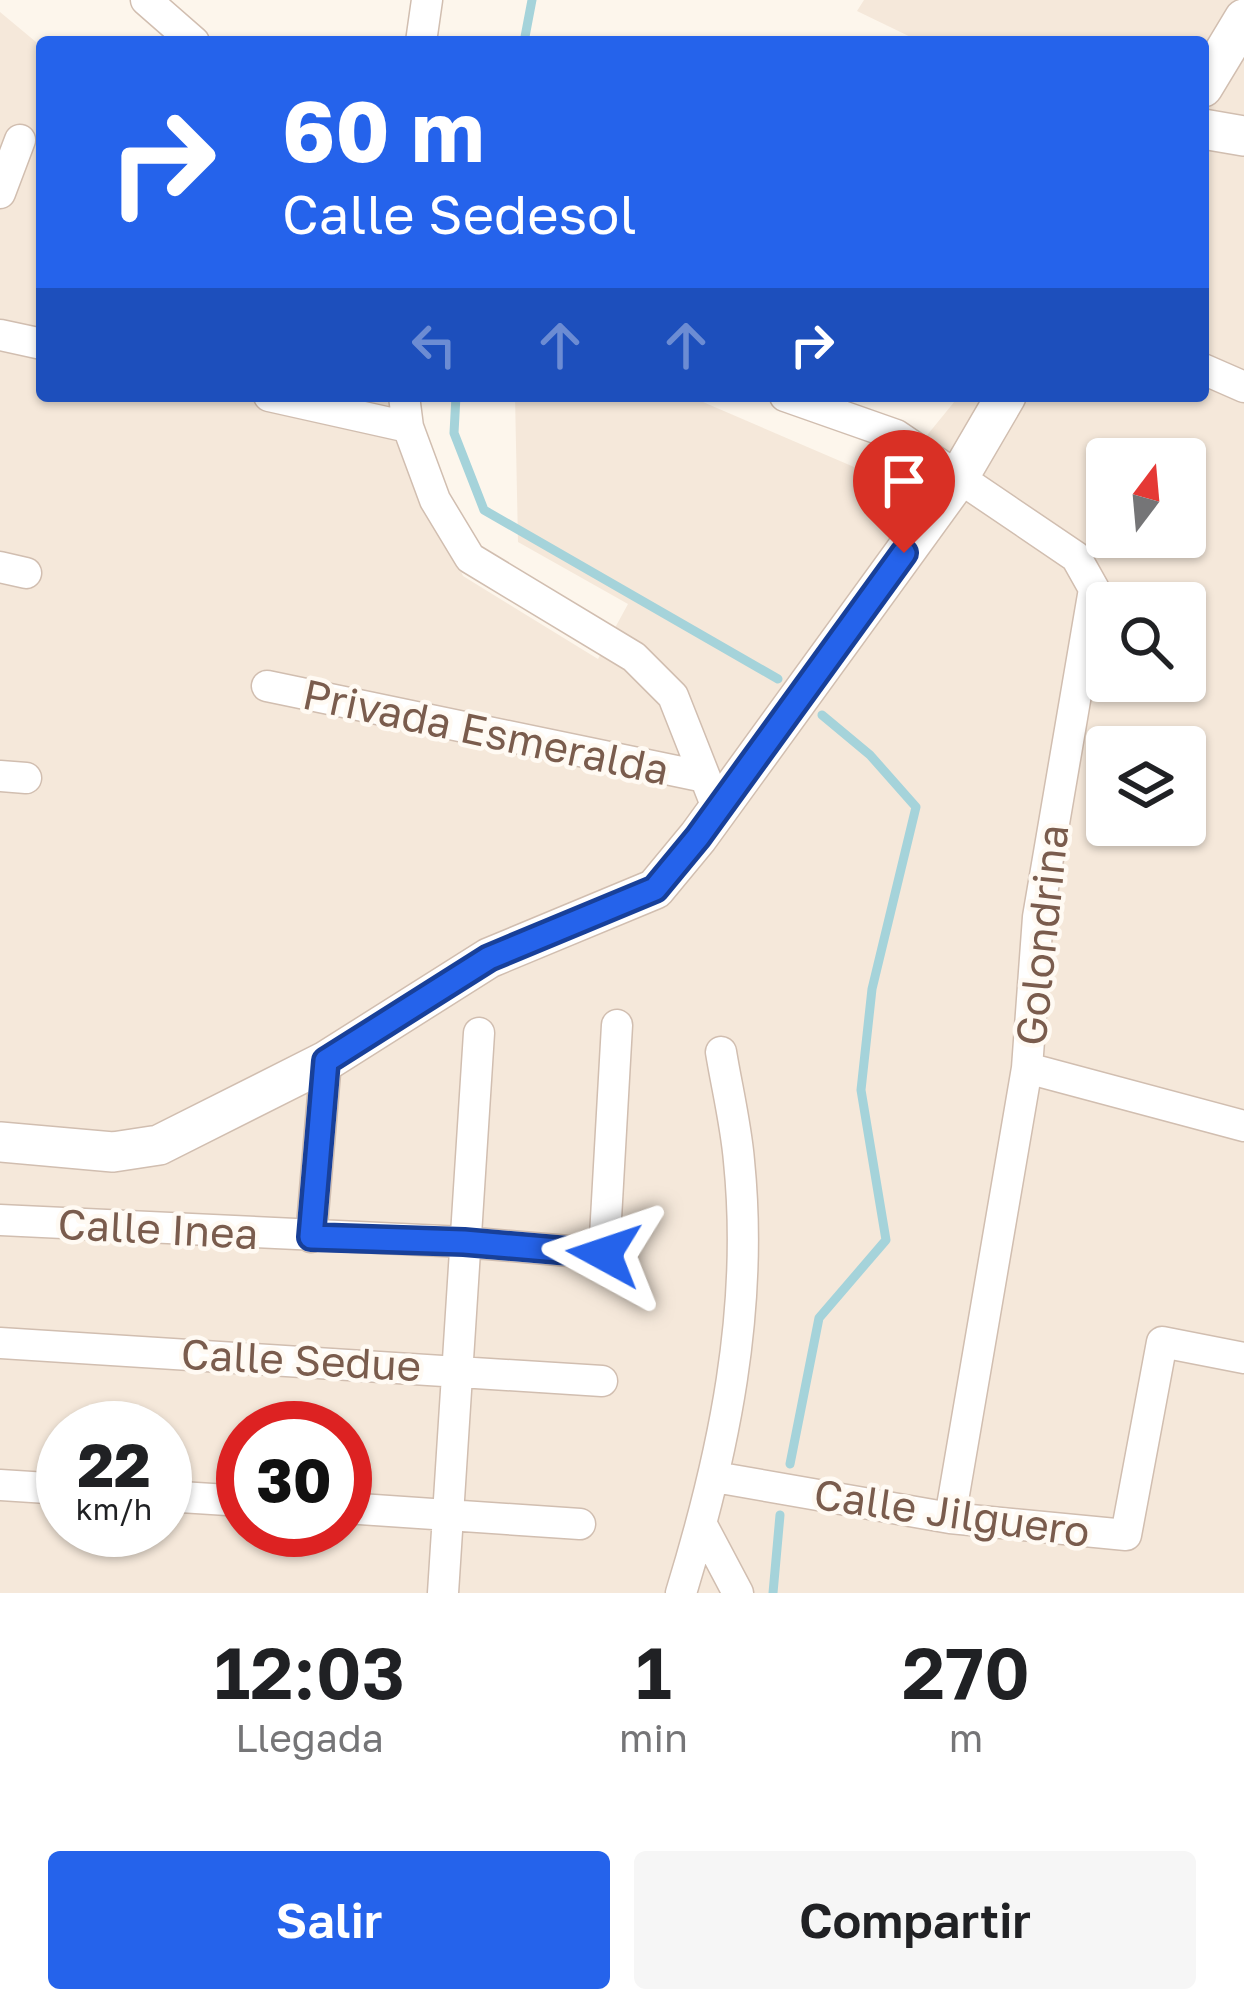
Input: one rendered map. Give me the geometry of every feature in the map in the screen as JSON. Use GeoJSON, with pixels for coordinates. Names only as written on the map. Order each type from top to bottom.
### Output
{"type":"FeatureCollection","features":[{"type":"Feature","properties":{"kind":"street"},"geometry":{"type":"LineString","coordinates":[[146,0],[187,36]]}},
{"type":"Feature","properties":{"kind":"street"},"geometry":{"type":"LineString","coordinates":[[422,36],[427,0]]}},
{"type":"Feature","properties":{"kind":"street"},"geometry":{"type":"LineString","coordinates":[[1209,77],[1244,19]]}},
{"type":"Feature","properties":{"kind":"street"},"geometry":{"type":"LineString","coordinates":[[1209,130],[1244,136]]}},
{"type":"Feature","properties":{"kind":"street"},"geometry":{"type":"LineString","coordinates":[[0,193],[20,140]]}},
{"type":"Feature","properties":{"kind":"street"},"geometry":{"type":"LineString","coordinates":[[0,335],[36,343]]}},
{"type":"Feature","properties":{"kind":"street"},"geometry":{"type":"LineString","coordinates":[[1209,371],[1244,387]]}},
{"type":"Feature","properties":{"kind":"street"},"geometry":{"type":"LineString","coordinates":[[320,402],[406,412],[435,500],[470,558],[634,657],[673,696],[711,794]]}},
{"type":"Feature","properties":{"kind":"street"},"geometry":{"type":"LineString","coordinates":[[801,402],[896,435],[957,480]]}},
{"type":"Feature","properties":{"kind":"street"},"geometry":{"type":"LineString","coordinates":[[0,1142],[113,1152],[159,1145],[326,1061],[489,958],[655,889],[711,794],[957,480],[1002,402]]}},
{"type":"Feature","properties":{"kind":"street","name":"Golondrina"},"geometry":{"type":"LineString","coordinates":[[950,1518],[1028,1068],[1038,916],[1094,589],[1076,557],[957,480]]}},
{"type":"Feature","properties":{"kind":"street","name":"Privada Esmeralda"},"geometry":{"type":"LineString","coordinates":[[267,686],[711,794]]}},
{"type":"Feature","properties":{"kind":"street","name":"Calle Inea"},"geometry":{"type":"LineString","coordinates":[[0,1220],[464,1242],[604,1254],[617,1025]]}},
{"type":"Feature","properties":{"kind":"street"},"geometry":{"type":"LineString","coordinates":[[443,1593],[479,1033]]}},
{"type":"Feature","properties":{"kind":"street"},"geometry":{"type":"LineString","coordinates":[[681,1593],[715,1477],[740,1333],[740,1161],[722,1052]]}},
{"type":"Feature","properties":{"kind":"street"},"geometry":{"type":"LineString","coordinates":[[311,1237],[326,1061]]}},
{"type":"Feature","properties":{"kind":"street"},"geometry":{"type":"LineString","coordinates":[[1028,1068],[1244,1126]]}},
{"type":"Feature","properties":{"kind":"street","name":"Calle Sedue"},"geometry":{"type":"LineString","coordinates":[[0,1342],[602,1381]]}},
{"type":"Feature","properties":{"kind":"street","name":"Calle Jilguero"},"geometry":{"type":"LineString","coordinates":[[715,1477],[950,1518],[1126,1535],[1162,1342],[1244,1358]]}},
{"type":"Feature","properties":{"kind":"street"},"geometry":{"type":"LineString","coordinates":[[0,1485],[36,1487]]}},
{"type":"Feature","properties":{"kind":"street"},"geometry":{"type":"LineString","coordinates":[[372,1510],[580,1524]]}},
{"type":"Feature","properties":{"kind":"street"},"geometry":{"type":"LineString","coordinates":[[702,1525],[738,1593]]}},
{"type":"Feature","properties":{"kind":"shaded area"},"geometry":{"type":"Polygon","coordinates":[[[864,0],[1244,0],[1244,1593],[0,1593],[0,12],[36,42],[36,402],[394,402],[419,475],[463,576],[598,659],[628,604],[518,542],[515,402],[703,402],[889,482],[954,402],[1209,402],[1209,36],[909,36],[857,11],[864,0]]]}},
{"type":"Feature","properties":{"kind":"waterway"},"geometry":{"type":"LineString","coordinates":[[525,36],[532,0]]}},
{"type":"Feature","properties":{"kind":"waterway"},"geometry":{"type":"LineString","coordinates":[[456,402],[454,433],[484,510],[778,679]]}},
{"type":"Feature","properties":{"kind":"waterway"},"geometry":{"type":"LineString","coordinates":[[790,1464],[819,1318],[886,1240],[861,1090],[872,989],[916,807],[870,755],[822,715]]}},
{"type":"Feature","properties":{"kind":"waterway"},"geometry":{"type":"LineString","coordinates":[[773,1593],[780,1515]]}},
{"type":"Feature","properties":{"kind":"route"},"geometry":{"type":"LineString","coordinates":[[604,1254],[464,1242],[311,1237],[326,1061],[489,958],[655,889],[904,553]]}}]}
